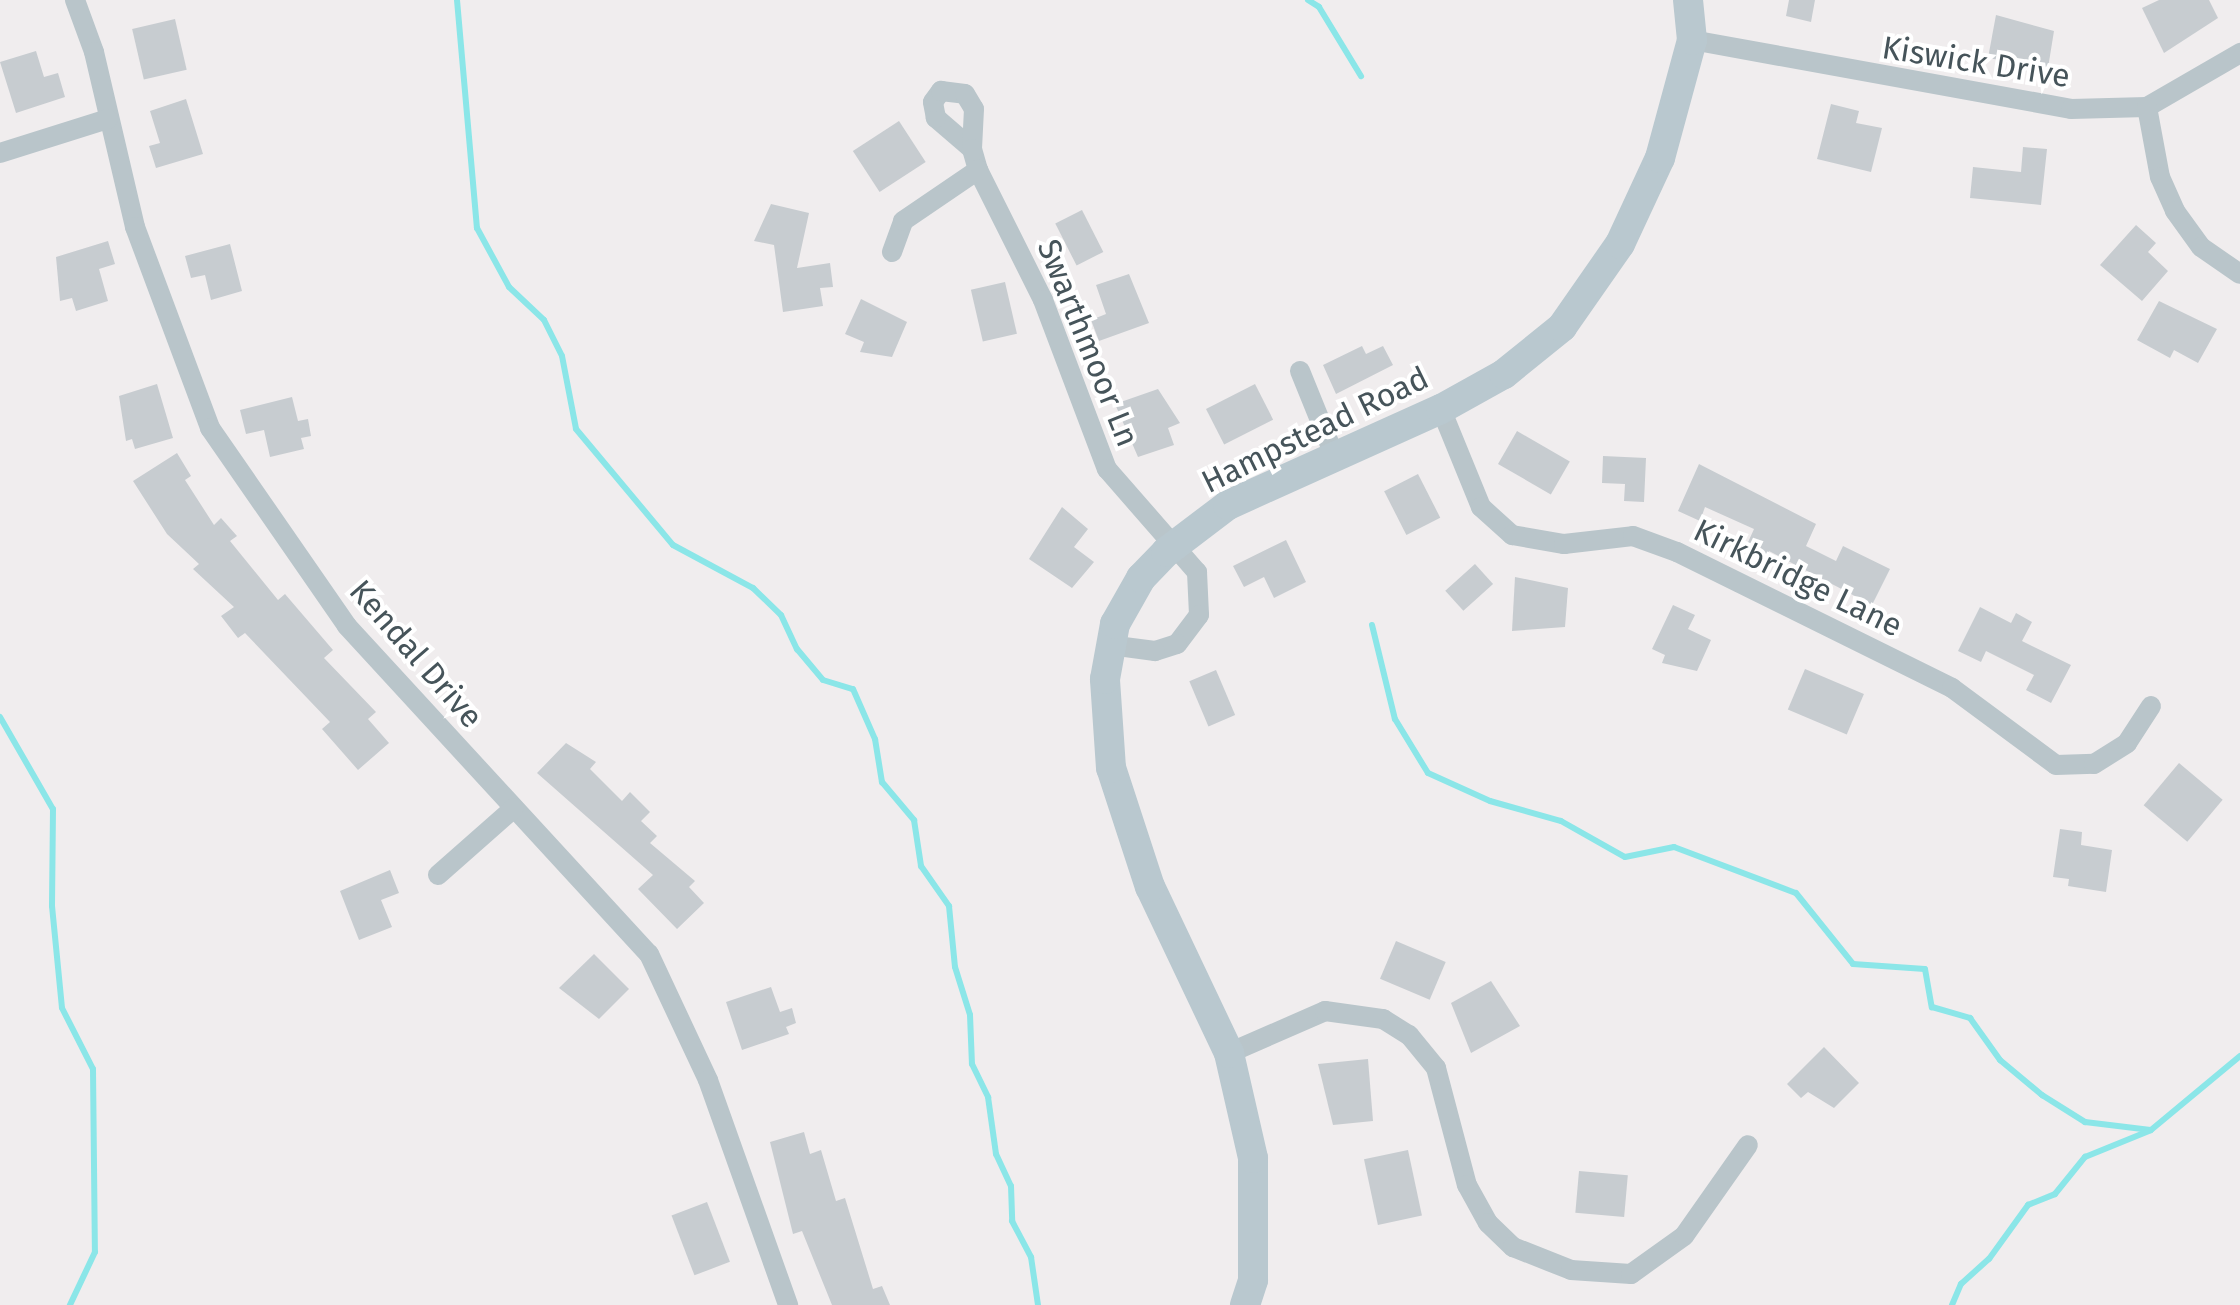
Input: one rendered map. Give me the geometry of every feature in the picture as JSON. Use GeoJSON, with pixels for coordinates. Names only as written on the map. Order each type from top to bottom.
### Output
{"type":"FeatureCollection","features":[{"type":"Feature","properties":{"kind":"street","name":"Kendal Drive"},"geometry":{"type":"LineString","coordinates":[[75,0],[135,227],[210,428],[348,626],[649,954],[701,1064],[788,1305]]}},
{"type":"Feature","properties":{"kind":"street","name":"Hampstead Road"},"geometry":{"type":"LineString","coordinates":[[1245,1305],[1254,1280],[1253,1158],[1228,1052],[1150,887],[1111,768],[1104,726],[1110,645],[1141,578],[1176,543],[1228,506],[1440,409],[1504,374],[1562,327],[1620,244],[1675,115],[1692,40],[1688,0]]}},
{"type":"Feature","properties":{"kind":"street","name":"Kiswick Drive"},"geometry":{"type":"LineString","coordinates":[[1692,40],[2071,109],[2147,107],[2240,53]]}},
{"type":"Feature","properties":{"kind":"street"},"geometry":{"type":"LineString","coordinates":[[2147,107],[2160,177],[2174,211],[2201,247],[2240,274]]}},
{"type":"Feature","properties":{"kind":"street"},"geometry":{"type":"LineString","coordinates":[[0,153],[108,119]]}},
{"type":"Feature","properties":{"kind":"street","name":"Swarthmoor Ln"},"geometry":{"type":"LineString","coordinates":[[892,252],[903,220],[975,160],[1043,300],[1107,469],[1176,543],[1197,572],[1201,592],[1191,630],[1177,644],[1155,651],[1110,645]]}},
{"type":"Feature","properties":{"kind":"street"},"geometry":{"type":"LineString","coordinates":[[1300,371],[1334,458]]}},
{"type":"Feature","properties":{"kind":"street","name":"Kirkbridge Lane"},"geometry":{"type":"LineString","coordinates":[[1440,409],[1481,507],[1512,534],[1564,544],[1633,536],[1677,552],[1952,688],[2056,765],[2094,764],[2128,742],[2151,706]]}},
{"type":"Feature","properties":{"kind":"street"},"geometry":{"type":"LineString","coordinates":[[438,875],[514,808]]}},
{"type":"Feature","properties":{"kind":"street"},"geometry":{"type":"LineString","coordinates":[[1228,1052],[1325,1011],[1384,1019],[1410,1036],[1436,1068],[1467,1184],[1488,1223],[1513,1247],[1570,1270],[1632,1274],[1684,1236],[1748,1145]]}},
{"type":"Feature","properties":{"kind":"building"},"geometry":{"type":"Polygon","coordinates":[[[1789,0],[1815,0],[1811,22],[1786,16],[1789,0]]]}},
{"type":"Feature","properties":{"kind":"building"},"geometry":{"type":"Polygon","coordinates":[[[2159,0],[2209,0],[2218,18],[2164,53],[2142,8],[2159,0]]]}},
{"type":"Feature","properties":{"kind":"building"},"geometry":{"type":"Polygon","coordinates":[[[1996,15],[2054,31],[2048,68],[1988,58],[1996,15]]]}},
{"type":"Feature","properties":{"kind":"building"},"geometry":{"type":"Polygon","coordinates":[[[175,19],[187,70],[144,80],[132,29],[175,19]]]}},
{"type":"Feature","properties":{"kind":"building"},"geometry":{"type":"Polygon","coordinates":[[[36,51],[44,77],[58,73],[65,97],[16,113],[0,62],[36,51]]]}},
{"type":"Feature","properties":{"kind":"building"},"geometry":{"type":"Polygon","coordinates":[[[186,99],[203,154],[156,168],[149,146],[160,143],[150,111],[186,99]]]}},
{"type":"Feature","properties":{"kind":"building"},"geometry":{"type":"Polygon","coordinates":[[[1831,104],[1859,111],[1856,123],[1882,128],[1871,172],[1817,159],[1831,104]]]}},
{"type":"Feature","properties":{"kind":"building"},"geometry":{"type":"Polygon","coordinates":[[[899,121],[926,162],[880,192],[853,151],[899,121]]]}},
{"type":"Feature","properties":{"kind":"building"},"geometry":{"type":"Polygon","coordinates":[[[2023,147],[2047,149],[2041,205],[1970,198],[1973,167],[2021,172],[2023,147]]]}},
{"type":"Feature","properties":{"kind":"building"},"geometry":{"type":"Polygon","coordinates":[[[771,204],[809,213],[797,268],[830,263],[833,287],[820,288],[823,306],[783,312],[774,245],[754,241],[771,204]]]}},
{"type":"Feature","properties":{"kind":"building"},"geometry":{"type":"Polygon","coordinates":[[[1082,210],[1103,252],[1077,265],[1055,224],[1082,210]]]}},
{"type":"Feature","properties":{"kind":"building"},"geometry":{"type":"Polygon","coordinates":[[[2136,225],[2156,243],[2148,252],[2168,271],[2142,301],[2100,265],[2136,225]]]}},
{"type":"Feature","properties":{"kind":"building"},"geometry":{"type":"Polygon","coordinates":[[[108,241],[115,264],[99,269],[108,301],[76,311],[72,298],[60,301],[56,257],[108,241]]]}},
{"type":"Feature","properties":{"kind":"building"},"geometry":{"type":"Polygon","coordinates":[[[230,244],[242,291],[211,300],[205,275],[191,278],[185,256],[230,244]]]}},
{"type":"Feature","properties":{"kind":"building"},"geometry":{"type":"Polygon","coordinates":[[[1129,274],[1149,323],[1099,341],[1091,320],[1106,314],[1096,285],[1129,274]]]}},
{"type":"Feature","properties":{"kind":"building"},"geometry":{"type":"Polygon","coordinates":[[[1005,282],[1017,334],[983,342],[971,290],[1005,282]]]}},
{"type":"Feature","properties":{"kind":"building"},"geometry":{"type":"Polygon","coordinates":[[[861,299],[907,322],[892,357],[860,352],[864,342],[845,334],[861,299]]]}},
{"type":"Feature","properties":{"kind":"building"},"geometry":{"type":"Polygon","coordinates":[[[2159,301],[2217,329],[2198,363],[2174,350],[2170,358],[2137,340],[2159,301]]]}},
{"type":"Feature","properties":{"kind":"building"},"geometry":{"type":"Polygon","coordinates":[[[1362,346],[1366,354],[1383,346],[1393,365],[1336,394],[1323,365],[1362,346]]]}},
{"type":"Feature","properties":{"kind":"building"},"geometry":{"type":"Polygon","coordinates":[[[157,384],[173,438],[135,449],[132,439],[126,441],[119,396],[157,384]]]}},
{"type":"Feature","properties":{"kind":"building"},"geometry":{"type":"Polygon","coordinates":[[[1255,384],[1273,420],[1224,445],[1206,409],[1255,384]]]}},
{"type":"Feature","properties":{"kind":"building"},"geometry":{"type":"Polygon","coordinates":[[[1158,389],[1180,423],[1168,428],[1174,445],[1138,457],[1115,404],[1158,389]]]}},
{"type":"Feature","properties":{"kind":"building"},"geometry":{"type":"Polygon","coordinates":[[[292,397],[298,421],[308,419],[311,436],[301,438],[304,449],[270,457],[264,430],[246,434],[240,410],[292,397]]]}},
{"type":"Feature","properties":{"kind":"building"},"geometry":{"type":"Polygon","coordinates":[[[1517,431],[1570,462],[1551,494],[1498,464],[1517,431]]]}},
{"type":"Feature","properties":{"kind":"building"},"geometry":{"type":"Polygon","coordinates":[[[177,453],[191,476],[185,480],[214,525],[221,518],[237,536],[230,541],[278,600],[285,594],[333,650],[324,658],[376,712],[368,719],[389,743],[358,770],[322,729],[330,722],[245,633],[238,638],[221,616],[234,607],[193,569],[199,564],[167,534],[133,481],[177,453]]]}},
{"type":"Feature","properties":{"kind":"building"},"geometry":{"type":"Polygon","coordinates":[[[1603,456],[1646,458],[1644,502],[1624,501],[1625,484],[1602,483],[1603,456]]]}},
{"type":"Feature","properties":{"kind":"building"},"geometry":{"type":"Polygon","coordinates":[[[1699,464],[1816,524],[1806,546],[1836,561],[1843,546],[1890,569],[1872,605],[1769,551],[1766,558],[1745,549],[1754,529],[1705,507],[1700,521],[1678,511],[1699,464]]]}},
{"type":"Feature","properties":{"kind":"building"},"geometry":{"type":"Polygon","coordinates":[[[1418,474],[1440,518],[1406,535],[1384,491],[1418,474]]]}},
{"type":"Feature","properties":{"kind":"building"},"geometry":{"type":"Polygon","coordinates":[[[1062,507],[1088,529],[1074,547],[1094,562],[1072,588],[1029,559],[1062,507]]]}},
{"type":"Feature","properties":{"kind":"building"},"geometry":{"type":"Polygon","coordinates":[[[1286,540],[1306,582],[1274,598],[1264,577],[1244,587],[1233,566],[1286,540]]]}},
{"type":"Feature","properties":{"kind":"building"},"geometry":{"type":"Polygon","coordinates":[[[1475,564],[1493,584],[1463,611],[1445,591],[1475,564]]]}},
{"type":"Feature","properties":{"kind":"building"},"geometry":{"type":"Polygon","coordinates":[[[1515,577],[1568,588],[1565,627],[1512,631],[1515,577]]]}},
{"type":"Feature","properties":{"kind":"building"},"geometry":{"type":"Polygon","coordinates":[[[1673,605],[1695,615],[1688,629],[1711,640],[1697,671],[1662,663],[1665,655],[1652,649],[1673,605]]]}},
{"type":"Feature","properties":{"kind":"building"},"geometry":{"type":"Polygon","coordinates":[[[1980,607],[2011,623],[2016,613],[2032,622],[2022,641],[2071,665],[2051,703],[2026,690],[2034,675],[1986,651],[1981,662],[1958,651],[1980,607]]]}},
{"type":"Feature","properties":{"kind":"building"},"geometry":{"type":"Polygon","coordinates":[[[1805,669],[1864,694],[1847,735],[1788,710],[1805,669]]]}},
{"type":"Feature","properties":{"kind":"building"},"geometry":{"type":"Polygon","coordinates":[[[1216,670],[1235,715],[1208,726],[1189,681],[1216,670]]]}},
{"type":"Feature","properties":{"kind":"building"},"geometry":{"type":"Polygon","coordinates":[[[566,743],[596,762],[590,769],[622,801],[630,792],[650,812],[641,821],[657,836],[650,843],[695,881],[689,887],[704,903],[677,929],[638,889],[653,875],[537,773],[566,743]]]}},
{"type":"Feature","properties":{"kind":"building"},"geometry":{"type":"Polygon","coordinates":[[[2179,763],[2223,800],[2187,842],[2144,805],[2179,763]]]}},
{"type":"Feature","properties":{"kind":"building"},"geometry":{"type":"Polygon","coordinates":[[[2060,829],[2082,832],[2081,845],[2112,850],[2106,892],[2068,886],[2069,879],[2053,877],[2060,829]]]}},
{"type":"Feature","properties":{"kind":"building"},"geometry":{"type":"Polygon","coordinates":[[[390,870],[399,893],[381,900],[392,927],[359,940],[340,891],[390,870]]]}},
{"type":"Feature","properties":{"kind":"building"},"geometry":{"type":"Polygon","coordinates":[[[1396,941],[1446,962],[1430,1000],[1380,979],[1396,941]]]}},
{"type":"Feature","properties":{"kind":"building"},"geometry":{"type":"Polygon","coordinates":[[[594,954],[629,989],[599,1019],[559,988],[594,954]]]}},
{"type":"Feature","properties":{"kind":"building"},"geometry":{"type":"Polygon","coordinates":[[[1491,981],[1520,1026],[1471,1053],[1451,1003],[1491,981]]]}},
{"type":"Feature","properties":{"kind":"building"},"geometry":{"type":"Polygon","coordinates":[[[771,987],[780,1012],[792,1008],[796,1023],[786,1027],[789,1034],[742,1050],[726,1002],[771,987]]]}},
{"type":"Feature","properties":{"kind":"building"},"geometry":{"type":"Polygon","coordinates":[[[1824,1047],[1859,1083],[1834,1108],[1808,1092],[1801,1098],[1787,1084],[1824,1047]]]}},
{"type":"Feature","properties":{"kind":"building"},"geometry":{"type":"Polygon","coordinates":[[[1368,1059],[1373,1121],[1333,1125],[1318,1064],[1368,1059]]]}},
{"type":"Feature","properties":{"kind":"building"},"geometry":{"type":"Polygon","coordinates":[[[804,1132],[810,1154],[821,1150],[836,1201],[845,1198],[873,1289],[882,1286],[890,1305],[832,1305],[802,1231],[793,1234],[770,1142],[804,1132]]]}},
{"type":"Feature","properties":{"kind":"building"},"geometry":{"type":"Polygon","coordinates":[[[1408,1150],[1422,1216],[1378,1225],[1364,1159],[1408,1150]]]}},
{"type":"Feature","properties":{"kind":"building"},"geometry":{"type":"Polygon","coordinates":[[[1579,1171],[1628,1175],[1624,1217],[1575,1213],[1579,1171]]]}},
{"type":"Feature","properties":{"kind":"building"},"geometry":{"type":"Polygon","coordinates":[[[707,1202],[730,1262],[694,1275],[672,1216],[707,1202]]]}},
{"type":"Feature","properties":{"kind":"waterway"},"geometry":{"type":"LineString","coordinates":[[457,0],[477,228],[509,287],[544,320],[562,356],[576,429],[673,545],[753,588],[781,615],[797,649],[823,680],[853,689],[875,739],[882,782],[914,820],[921,866],[949,906],[955,967],[970,1015],[972,1064],[988,1097],[996,1154],[1011,1186],[1012,1221],[1031,1257],[1038,1305]]}},
{"type":"Feature","properties":{"kind":"waterway"},"geometry":{"type":"LineString","coordinates":[[1308,0],[1319,7],[1361,76]]}},
{"type":"Feature","properties":{"kind":"waterway"},"geometry":{"type":"LineString","coordinates":[[1372,625],[1395,719],[1428,773],[1490,801],[1561,821],[1625,857],[1674,847],[1796,893],[1853,964],[1925,969],[1932,1007],[1970,1018],[2000,1060],[2042,1095],[2085,1122],[2151,1130]]}},
{"type":"Feature","properties":{"kind":"waterway"},"geometry":{"type":"LineString","coordinates":[[0,717],[53,809],[52,906],[62,1008],[93,1069],[95,1252],[70,1305]]}},
{"type":"Feature","properties":{"kind":"waterway"},"geometry":{"type":"LineString","coordinates":[[1952,1305],[1961,1284],[1989,1259],[2028,1205],[2055,1194],[2085,1157],[2151,1130],[2240,1056]]}}]}
